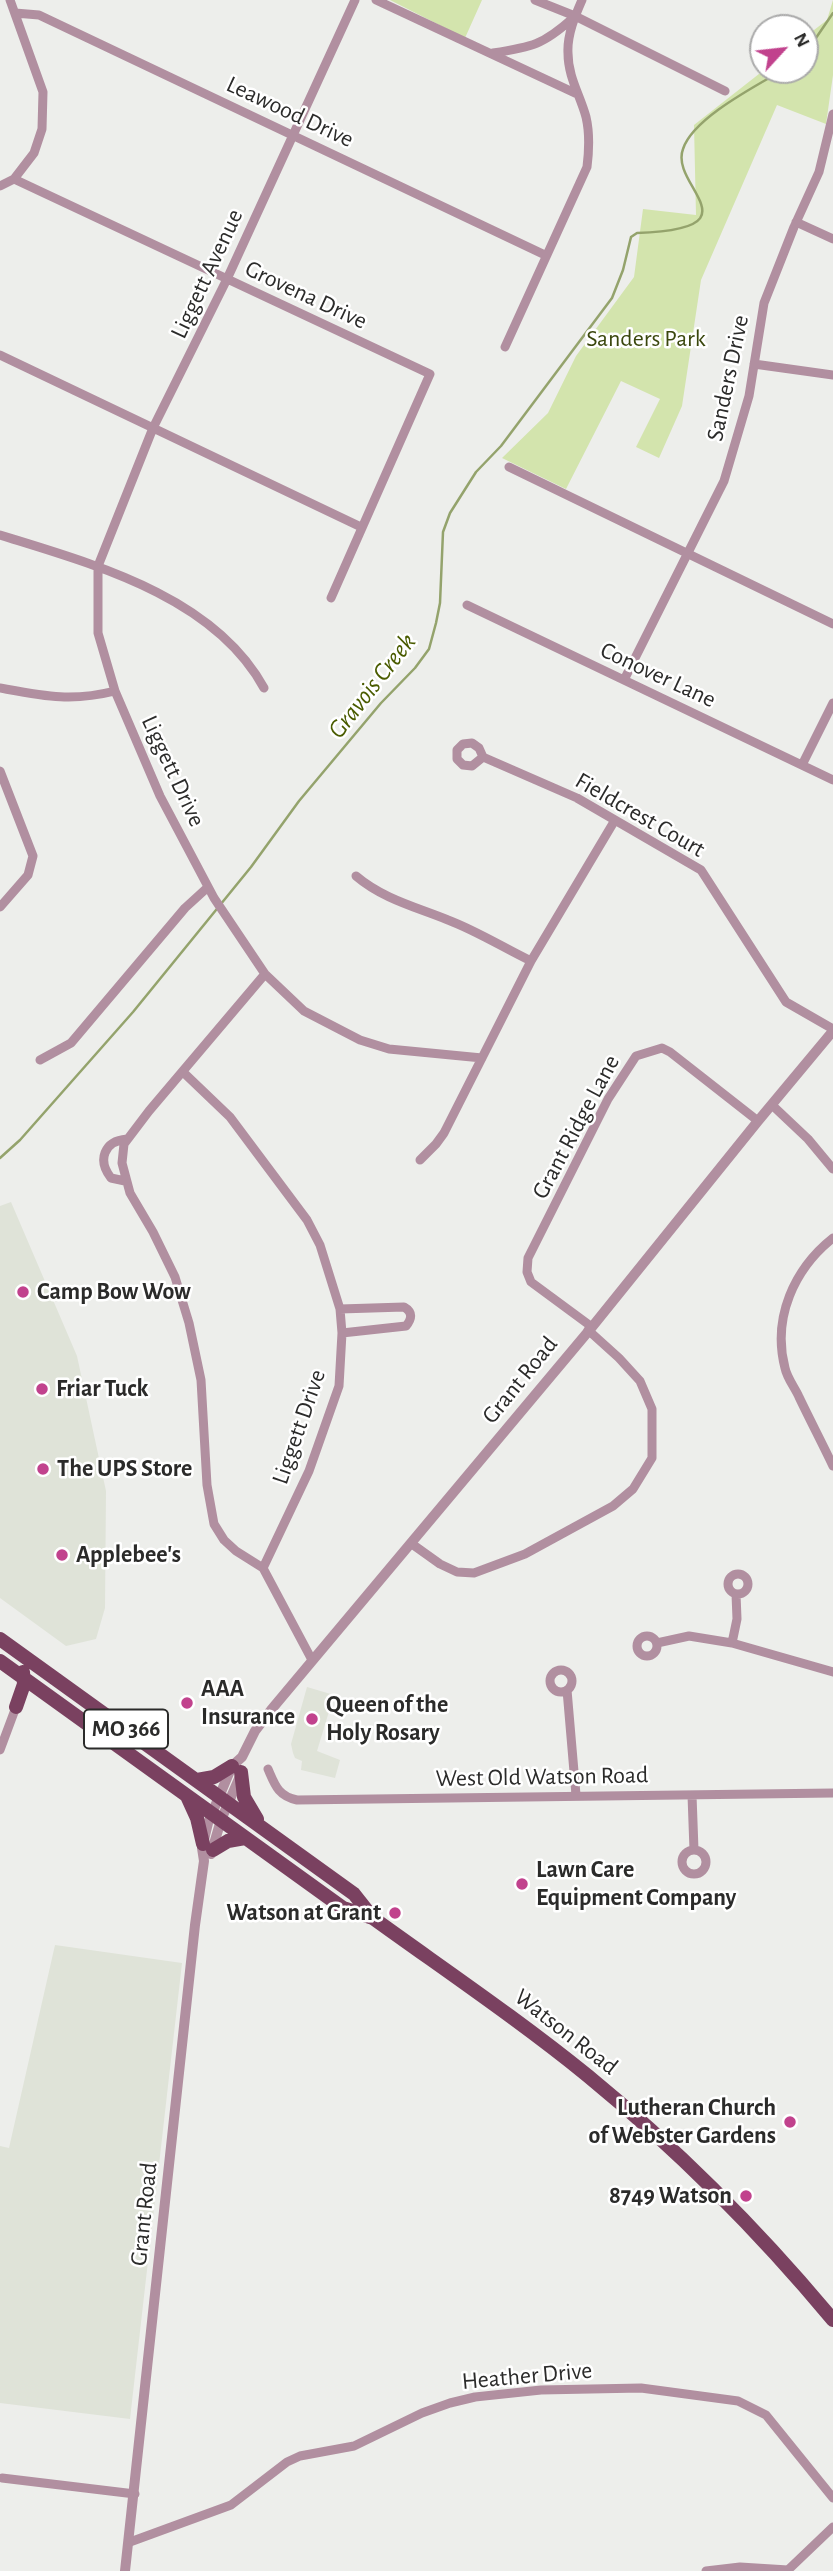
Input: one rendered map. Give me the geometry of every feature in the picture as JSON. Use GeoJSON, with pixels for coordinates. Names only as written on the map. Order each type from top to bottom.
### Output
{"type":"FeatureCollection","features":[{"type":"Feature","properties":{"kind":"main road","name":"Watson Road"},"geometry":{"type":"LineString","coordinates":[[0,1639],[17,1665],[42,1691],[343,1908],[373,1918]]}},
{"type":"Feature","properties":{"kind":"main road","name":"Watson Road"},"geometry":{"type":"LineString","coordinates":[[17,1665],[224,1799],[354,1894],[373,1918],[547,2044],[624,2106],[734,2209],[833,2320]]}},
{"type":"Feature","properties":{"kind":"main road"},"geometry":{"type":"LineString","coordinates":[[16,1707],[17,1665]]}},
{"type":"Feature","properties":{"kind":"main road"},"geometry":{"type":"LineString","coordinates":[[16,1707],[42,1691]]}},
{"type":"Feature","properties":{"kind":"main road"},"geometry":{"type":"LineString","coordinates":[[197,1780],[214,1777],[239,1765],[244,1797],[261,1826]]}},
{"type":"Feature","properties":{"kind":"main road"},"geometry":{"type":"LineString","coordinates":[[187,1795],[207,1852],[228,1841],[245,1838]]}},
{"type":"Feature","properties":{"kind":"street"},"geometry":{"type":"LineString","coordinates":[[0,186],[14,179],[34,153],[42,129],[43,92],[10,0]]}},
{"type":"Feature","properties":{"kind":"street","name":"Liggett Avenue"},"geometry":{"type":"LineString","coordinates":[[98,566],[153,428],[227,279],[355,0]]}},
{"type":"Feature","properties":{"kind":"street"},"geometry":{"type":"LineString","coordinates":[[376,0],[577,94]]}},
{"type":"Feature","properties":{"kind":"street"},"geometry":{"type":"LineString","coordinates":[[535,0],[575,16],[726,91]]}},
{"type":"Feature","properties":{"kind":"street"},"geometry":{"type":"LineString","coordinates":[[505,347],[545,254],[587,167],[589,140],[586,118],[568,57],[575,16],[582,0]]}},
{"type":"Feature","properties":{"kind":"street","name":"Leawood Drive"},"geometry":{"type":"LineString","coordinates":[[15,13],[39,15],[545,254]]}},
{"type":"Feature","properties":{"kind":"street"},"geometry":{"type":"LineString","coordinates":[[490,53],[527,48],[550,38],[575,16]]}},
{"type":"Feature","properties":{"kind":"street","name":"Sanders Drive"},"geometry":{"type":"LineString","coordinates":[[624,680],[724,481],[749,396],[764,303],[819,172],[833,114]]}},
{"type":"Feature","properties":{"kind":"street","name":"Grovena Drive"},"geometry":{"type":"LineString","coordinates":[[14,179],[430,374],[361,527]]}},
{"type":"Feature","properties":{"kind":"street"},"geometry":{"type":"LineString","coordinates":[[796,222],[833,239]]}},
{"type":"Feature","properties":{"kind":"street"},"geometry":{"type":"LineString","coordinates":[[0,355],[361,527],[331,598]]}},
{"type":"Feature","properties":{"kind":"street"},"geometry":{"type":"LineString","coordinates":[[754,364],[833,375]]}},
{"type":"Feature","properties":{"kind":"street"},"geometry":{"type":"LineString","coordinates":[[509,467],[833,624]]}},
{"type":"Feature","properties":{"kind":"street"},"geometry":{"type":"LineString","coordinates":[[0,535],[98,566],[175,604],[216,628],[238,650],[264,688]]}},
{"type":"Feature","properties":{"kind":"street","name":"Liggett Drive"},"geometry":{"type":"LineString","coordinates":[[98,566],[98,633],[115,691],[160,796],[208,887],[265,974],[304,1011],[360,1040],[389,1049],[482,1058]]}},
{"type":"Feature","properties":{"kind":"street","name":"Conover Lane"},"geometry":{"type":"LineString","coordinates":[[467,605],[833,780]]}},
{"type":"Feature","properties":{"kind":"street"},"geometry":{"type":"LineString","coordinates":[[0,688],[60,699],[92,697],[115,691]]}},
{"type":"Feature","properties":{"kind":"street"},"geometry":{"type":"LineString","coordinates":[[802,765],[833,702]]}},
{"type":"Feature","properties":{"kind":"street","name":"Fieldcrest Court"},"geometry":{"type":"LineString","coordinates":[[483,757],[576,798],[701,870],[786,1002],[833,1030]]}},
{"type":"Feature","properties":{"kind":"street"},"geometry":{"type":"LineString","coordinates":[[0,771],[33,856],[28,875],[0,907]]}},
{"type":"Feature","properties":{"kind":"street"},"geometry":{"type":"LineString","coordinates":[[420,1160],[444,1133],[531,961],[615,820]]}},
{"type":"Feature","properties":{"kind":"street"},"geometry":{"type":"LineString","coordinates":[[356,876],[370,888],[386,896],[451,921],[531,961]]}},
{"type":"Feature","properties":{"kind":"street"},"geometry":{"type":"LineString","coordinates":[[40,1060],[71,1043],[185,908],[208,887]]}},
{"type":"Feature","properties":{"kind":"street"},"geometry":{"type":"LineString","coordinates":[[265,974],[127,1139],[122,1163],[125,1181],[175,1277],[189,1323],[201,1380],[207,1485],[214,1524],[224,1540],[236,1551],[263,1568],[312,1660]]}},
{"type":"Feature","properties":{"kind":"street","name":"Grant Road"},"geometry":{"type":"LineString","coordinates":[[125,2571],[195,1925],[216,1816],[239,1765],[255,1731],[312,1660],[590,1329],[833,1030]]}},
{"type":"Feature","properties":{"kind":"street","name":"Grant Ridge Lane"},"geometry":{"type":"LineString","coordinates":[[590,1329],[531,1282],[527,1272],[528,1258],[608,1099],[636,1056],[662,1048],[670,1052],[758,1121]]}},
{"type":"Feature","properties":{"kind":"street","name":"Liggett Drive"},"geometry":{"type":"LineString","coordinates":[[183,1072],[230,1117],[307,1220],[320,1245],[340,1309],[342,1333],[339,1386],[309,1471],[263,1568]]}},
{"type":"Feature","properties":{"kind":"street"},"geometry":{"type":"LineString","coordinates":[[772,1105],[808,1139],[833,1169]]}},
{"type":"Feature","properties":{"kind":"street"},"geometry":{"type":"LineString","coordinates":[[125,1181],[111,1178],[104,1161],[106,1149],[116,1140],[127,1139]]}},
{"type":"Feature","properties":{"kind":"street"},"geometry":{"type":"LineString","coordinates":[[833,1238],[815,1252],[801,1270],[784,1316],[782,1342],[785,1369],[833,1466]]}},
{"type":"Feature","properties":{"kind":"street"},"geometry":{"type":"LineString","coordinates":[[340,1309],[404,1307],[411,1315],[411,1321],[406,1326],[342,1333]]}},
{"type":"Feature","properties":{"kind":"street"},"geometry":{"type":"LineString","coordinates":[[412,1544],[440,1564],[457,1572],[474,1573],[525,1554],[613,1506],[633,1489],[652,1458],[652,1409],[640,1381],[590,1329]]}},
{"type":"Feature","properties":{"kind":"street"},"geometry":{"type":"LineString","coordinates":[[732,1643],[737,1619],[736,1594]]}},
{"type":"Feature","properties":{"kind":"street"},"geometry":{"type":"LineString","coordinates":[[657,1643],[689,1636],[732,1643],[833,1672]]}},
{"type":"Feature","properties":{"kind":"street"},"geometry":{"type":"LineString","coordinates":[[567,1690],[576,1795]]}},
{"type":"Feature","properties":{"kind":"street"},"geometry":{"type":"LineString","coordinates":[[0,1750],[16,1707]]}},
{"type":"Feature","properties":{"kind":"street","name":"West Old Watson Road"},"geometry":{"type":"LineString","coordinates":[[268,1769],[277,1790],[287,1798],[297,1800],[576,1795],[833,1795]]}},
{"type":"Feature","properties":{"kind":"street"},"geometry":{"type":"LineString","coordinates":[[692,1795],[694,1850]]}},
{"type":"Feature","properties":{"kind":"street","name":"Heather Drive"},"geometry":{"type":"LineString","coordinates":[[130,2542],[231,2505],[287,2462],[300,2456],[354,2446],[422,2413],[450,2403],[475,2397],[541,2390],[641,2388],[738,2401],[766,2415],[833,2498]]}},
{"type":"Feature","properties":{"kind":"street"},"geometry":{"type":"LineString","coordinates":[[2,2478],[135,2494]]}},
{"type":"Feature","properties":{"kind":"street"},"geometry":{"type":"LineString","coordinates":[[706,2571],[740,2567],[788,2571],[833,2527]]}},
{"type":"Feature","properties":{"kind":"shaded area"},"geometry":{"type":"Polygon","coordinates":[[[11,1202],[77,1356],[106,1491],[105,1608],[96,1639],[66,1646],[0,1598],[0,1206],[11,1202]]]}},
{"type":"Feature","properties":{"kind":"shaded area","name":"Queen of the Holy Rosary"},"geometry":{"type":"Polygon","coordinates":[[[307,1687],[334,1695],[317,1751],[340,1760],[335,1778],[301,1770],[302,1761],[295,1758],[293,1753],[291,1744],[307,1687]]]}},
{"type":"Feature","properties":{"kind":"shaded area"},"geometry":{"type":"Polygon","coordinates":[[[55,1945],[182,1963],[130,2419],[0,2403],[0,2146],[9,2148],[55,1945]]]}},
{"type":"Feature","properties":{"kind":"green space"},"geometry":{"type":"Polygon","coordinates":[[[390,0],[482,0],[465,38],[390,0]]]}},
{"type":"Feature","properties":{"kind":"green space","name":"Sanders Park"},"geometry":{"type":"Polygon","coordinates":[[[833,0],[833,75],[826,124],[777,105],[701,280],[682,406],[659,458],[636,447],[660,399],[621,381],[566,489],[502,458],[548,413],[576,356],[634,277],[643,209],[696,215],[694,125],[749,82],[749,84],[819,84],[819,26],[827,20],[833,0]]]}},
{"type":"Feature","properties":{"kind":"waterway","name":"Gravois Creek"},"geometry":{"type":"LineString","coordinates":[[819,34],[833,13]]}},
{"type":"Feature","properties":{"kind":"waterway","name":"Gravois Creek"},"geometry":{"type":"LineString","coordinates":[[0,1158],[20,1140],[133,1012],[251,867],[299,801],[429,649],[440,603],[443,532],[450,513],[476,472],[501,446],[612,298],[623,270],[631,237],[637,233],[674,230],[694,223],[702,214],[701,203],[682,163],[683,149],[699,126],[759,84]]}},
{"type":"Feature","properties":{"kind":"place","name":"Camp Bow Wow"},"geometry":{"type":"Point","coordinates":[23,1292]}},
{"type":"Feature","properties":{"kind":"place","name":"Friar Tuck"},"geometry":{"type":"Point","coordinates":[42,1389]}},
{"type":"Feature","properties":{"kind":"place","name":"The UPS Store"},"geometry":{"type":"Point","coordinates":[43,1469]}},
{"type":"Feature","properties":{"kind":"place","name":"Applebee's"},"geometry":{"type":"Point","coordinates":[62,1555]}},
{"type":"Feature","properties":{"kind":"place","name":"AAA Insurance"},"geometry":{"type":"Point","coordinates":[187,1703]}},
{"type":"Feature","properties":{"kind":"place","name":"Queen of the Holy Rosary"},"geometry":{"type":"Point","coordinates":[312,1719]}},
{"type":"Feature","properties":{"kind":"place","name":"Lawn Care Equipment Company"},"geometry":{"type":"Point","coordinates":[522,1884]}},
{"type":"Feature","properties":{"kind":"place","name":"Watson at Grant"},"geometry":{"type":"Point","coordinates":[395,1913]}},
{"type":"Feature","properties":{"kind":"place","name":"Lutheran Church of Webster Gardens"},"geometry":{"type":"Point","coordinates":[790,2122]}},
{"type":"Feature","properties":{"kind":"place","name":"8749 Watson"},"geometry":{"type":"Point","coordinates":[746,2196]}}]}
